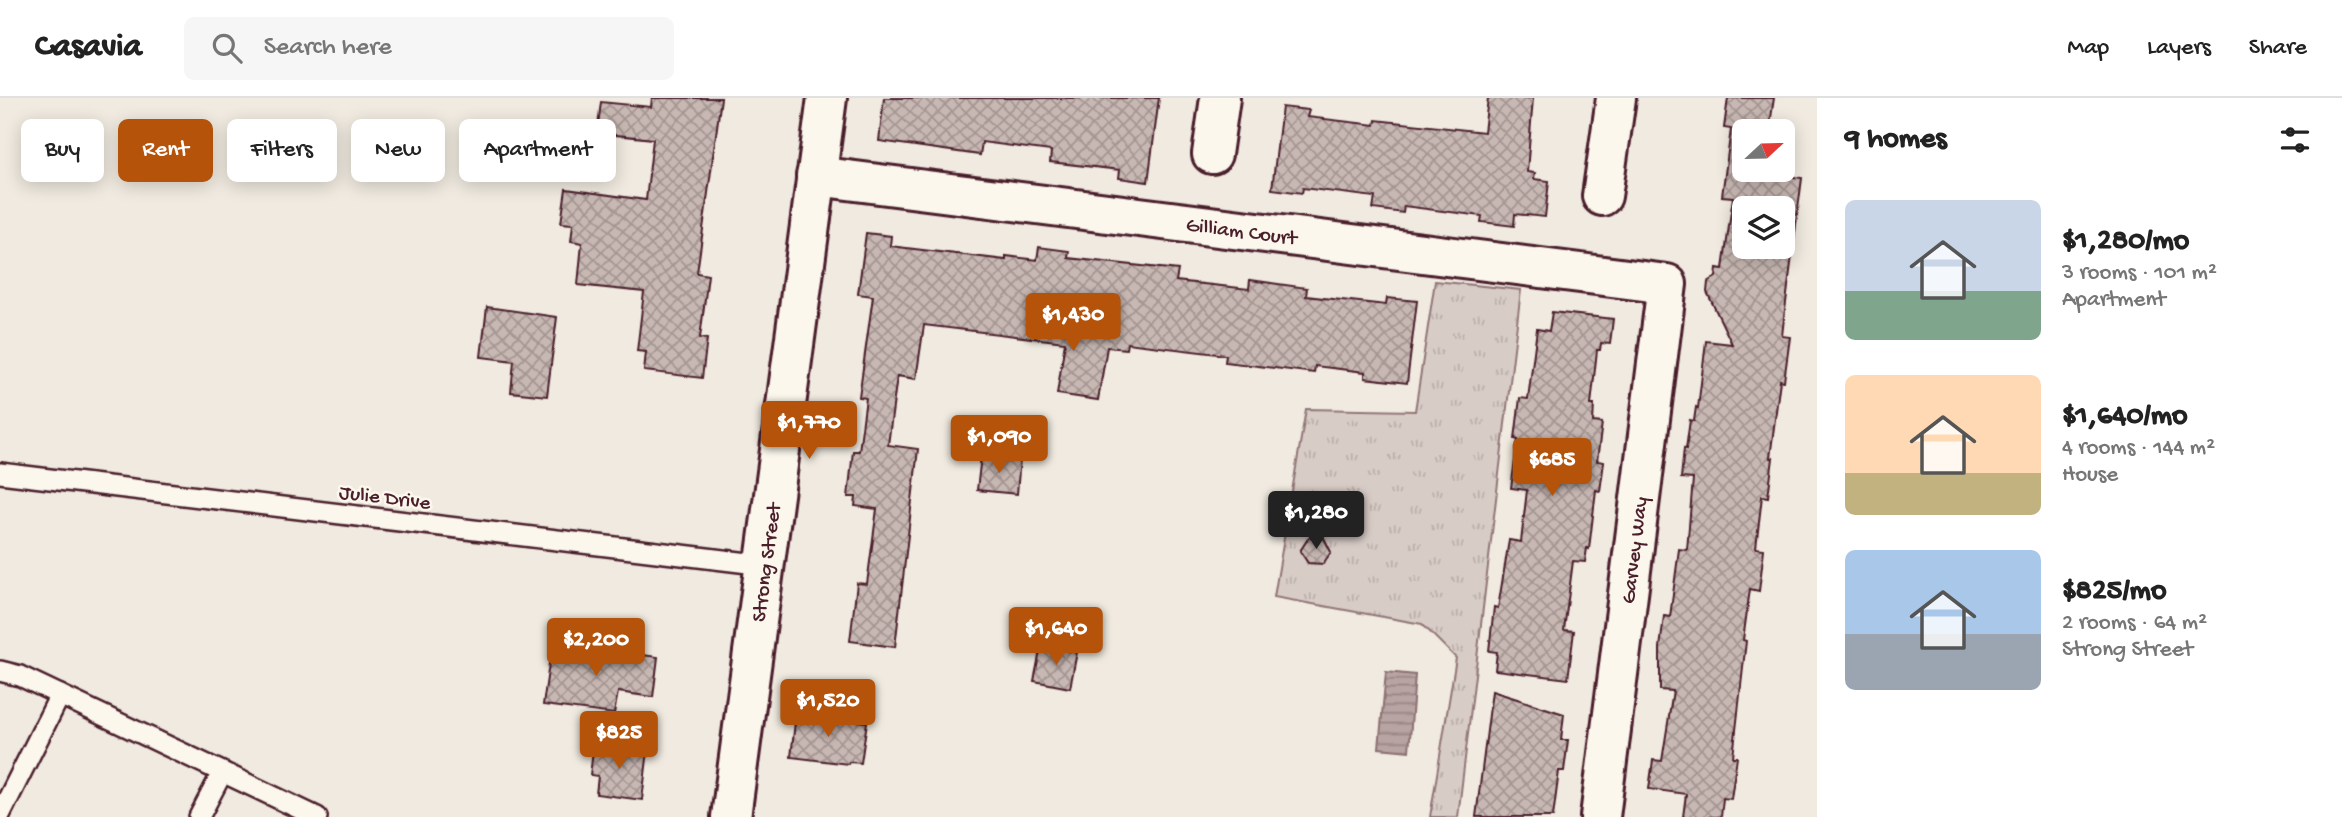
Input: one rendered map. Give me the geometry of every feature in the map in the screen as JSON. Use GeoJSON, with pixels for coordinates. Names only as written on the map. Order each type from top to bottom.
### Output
{"type":"FeatureCollection","features":[{"type":"Feature","properties":{"kind":"street","name":"Strong Street"},"geometry":{"type":"LineString","coordinates":[[731,817],[827,98]]}},
{"type":"Feature","properties":{"kind":"street"},"geometry":{"type":"LineString","coordinates":[[1212,154],[1220,98]]}},
{"type":"Feature","properties":{"kind":"street"},"geometry":{"type":"LineString","coordinates":[[1602,196],[1616,98]]}},
{"type":"Feature","properties":{"kind":"street","name":"Gilliam Court"},"geometry":{"type":"LineString","coordinates":[[816,176],[1667,284]]}},
{"type":"Feature","properties":{"kind":"street","name":"Garvey Way"},"geometry":{"type":"LineString","coordinates":[[1600,817],[1667,284]]}},
{"type":"Feature","properties":{"kind":"lane","name":"Julie Drive"},"geometry":{"type":"LineString","coordinates":[[0,473],[765,565]]}},
{"type":"Feature","properties":{"kind":"lane"},"geometry":{"type":"LineString","coordinates":[[0,671],[20,676],[317,817]]}},
{"type":"Feature","properties":{"kind":"lane"},"geometry":{"type":"LineString","coordinates":[[0,815],[60,695]]}},
{"type":"Feature","properties":{"kind":"lane"},"geometry":{"type":"LineString","coordinates":[[200,817],[222,773]]}},
{"type":"Feature","properties":{"kind":"green space"},"geometry":{"type":"Polygon","coordinates":[[[1435,281],[1521,290],[1458,817],[1430,817],[1456,658],[1422,624],[1274,597],[1306,409],[1415,411],[1435,281]]]}},
{"type":"Feature","properties":{"kind":"shaded area"},"geometry":{"type":"Polygon","coordinates":[[[1386,672],[1415,675],[1409,751],[1379,748],[1386,672]]]}},
{"type":"Feature","properties":{"kind":"building"},"geometry":{"type":"Polygon","coordinates":[[[652,98],[721,98],[697,273],[708,275],[700,338],[707,339],[702,378],[644,371],[646,352],[637,351],[644,292],[578,285],[582,243],[571,241],[573,224],[561,223],[566,189],[646,200],[653,139],[616,135],[616,119],[599,119],[601,102],[651,107],[652,98]]]}},
{"type":"Feature","properties":{"kind":"building"},"geometry":{"type":"Polygon","coordinates":[[[884,98],[1159,98],[1148,182],[1119,178],[1120,170],[1050,162],[1051,151],[982,142],[980,155],[879,141],[884,98]]]}},
{"type":"Feature","properties":{"kind":"building"},"geometry":{"type":"Polygon","coordinates":[[[1488,98],[1533,98],[1527,172],[1535,173],[1534,179],[1549,181],[1545,217],[1515,214],[1514,226],[1481,222],[1482,216],[1404,206],[1403,213],[1373,209],[1375,197],[1303,188],[1302,193],[1272,189],[1282,107],[1309,110],[1307,117],[1375,125],[1376,120],[1484,132],[1488,98]]]}},
{"type":"Feature","properties":{"kind":"building"},"geometry":{"type":"Polygon","coordinates":[[[1728,98],[1774,98],[1771,119],[1732,119],[1732,182],[1796,182],[1796,177],[1802,178],[1795,233],[1795,196],[1722,196],[1731,129],[1724,128],[1728,98]]]}},
{"type":"Feature","properties":{"kind":"building"},"geometry":{"type":"Polygon","coordinates":[[[1732,204],[1732,259],[1792,259],[1782,336],[1790,337],[1784,381],[1780,380],[1768,497],[1762,496],[1756,548],[1764,549],[1759,591],[1750,589],[1743,640],[1746,641],[1731,799],[1723,798],[1721,817],[1683,817],[1686,794],[1649,789],[1653,760],[1662,761],[1673,691],[1660,690],[1660,648],[1664,616],[1670,617],[1679,549],[1687,550],[1693,479],[1681,478],[1684,448],[1686,449],[1690,420],[1694,421],[1696,407],[1698,408],[1706,341],[1732,344],[1707,292],[1708,282],[1716,277],[1717,268],[1723,269],[1732,204]]]}},
{"type":"Feature","properties":{"kind":"building"},"geometry":{"type":"Polygon","coordinates":[[[866,233],[891,236],[890,246],[898,247],[1006,260],[1006,256],[1037,260],[1039,247],[1069,251],[1068,258],[1178,270],[1176,281],[1249,289],[1250,280],[1307,288],[1306,296],[1386,305],[1387,298],[1417,301],[1407,383],[1365,378],[1365,372],[1315,366],[1314,373],[1225,362],[1226,355],[1127,343],[1126,349],[1107,347],[1098,400],[1057,394],[1065,342],[924,325],[916,379],[897,376],[888,445],[918,449],[895,647],[850,641],[857,583],[867,584],[877,509],[855,506],[856,497],[848,497],[853,451],[859,451],[866,398],[859,397],[873,296],[858,294],[866,233]]]}},
{"type":"Feature","properties":{"kind":"building"},"geometry":{"type":"Polygon","coordinates":[[[487,307],[557,317],[547,396],[511,392],[514,361],[481,357],[487,307]]]}},
{"type":"Feature","properties":{"kind":"building"},"geometry":{"type":"Polygon","coordinates":[[[1552,312],[1613,319],[1610,344],[1601,343],[1600,350],[1597,350],[1591,405],[1594,405],[1593,422],[1602,423],[1597,461],[1604,462],[1600,491],[1596,490],[1585,562],[1573,561],[1564,630],[1574,631],[1568,679],[1495,670],[1497,652],[1489,651],[1494,607],[1498,608],[1509,540],[1521,542],[1527,490],[1511,488],[1518,440],[1515,439],[1520,398],[1528,399],[1537,329],[1549,331],[1552,312]]]}},
{"type":"Feature","properties":{"kind":"building"},"geometry":{"type":"Polygon","coordinates":[[[981,456],[1020,459],[1017,494],[977,490],[981,456]]]}},
{"type":"Feature","properties":{"kind":"building"},"geometry":{"type":"Polygon","coordinates":[[[1309,537],[1324,538],[1331,552],[1323,564],[1308,563],[1300,551],[1309,537]]]}},
{"type":"Feature","properties":{"kind":"building"},"geometry":{"type":"Polygon","coordinates":[[[552,643],[658,657],[653,697],[618,692],[614,714],[543,705],[552,643]]]}},
{"type":"Feature","properties":{"kind":"building"},"geometry":{"type":"Polygon","coordinates":[[[1041,646],[1077,652],[1070,688],[1034,681],[1041,646]]]}},
{"type":"Feature","properties":{"kind":"building"},"geometry":{"type":"Polygon","coordinates":[[[1492,691],[1564,714],[1561,740],[1568,740],[1564,771],[1559,771],[1553,817],[1476,817],[1492,691]]]}},
{"type":"Feature","properties":{"kind":"building"},"geometry":{"type":"Polygon","coordinates":[[[796,713],[867,722],[861,763],[848,764],[791,757],[796,713]]]}},
{"type":"Feature","properties":{"kind":"building"},"geometry":{"type":"Polygon","coordinates":[[[594,743],[648,750],[642,800],[596,794],[598,776],[590,775],[594,743]]]}}]}
